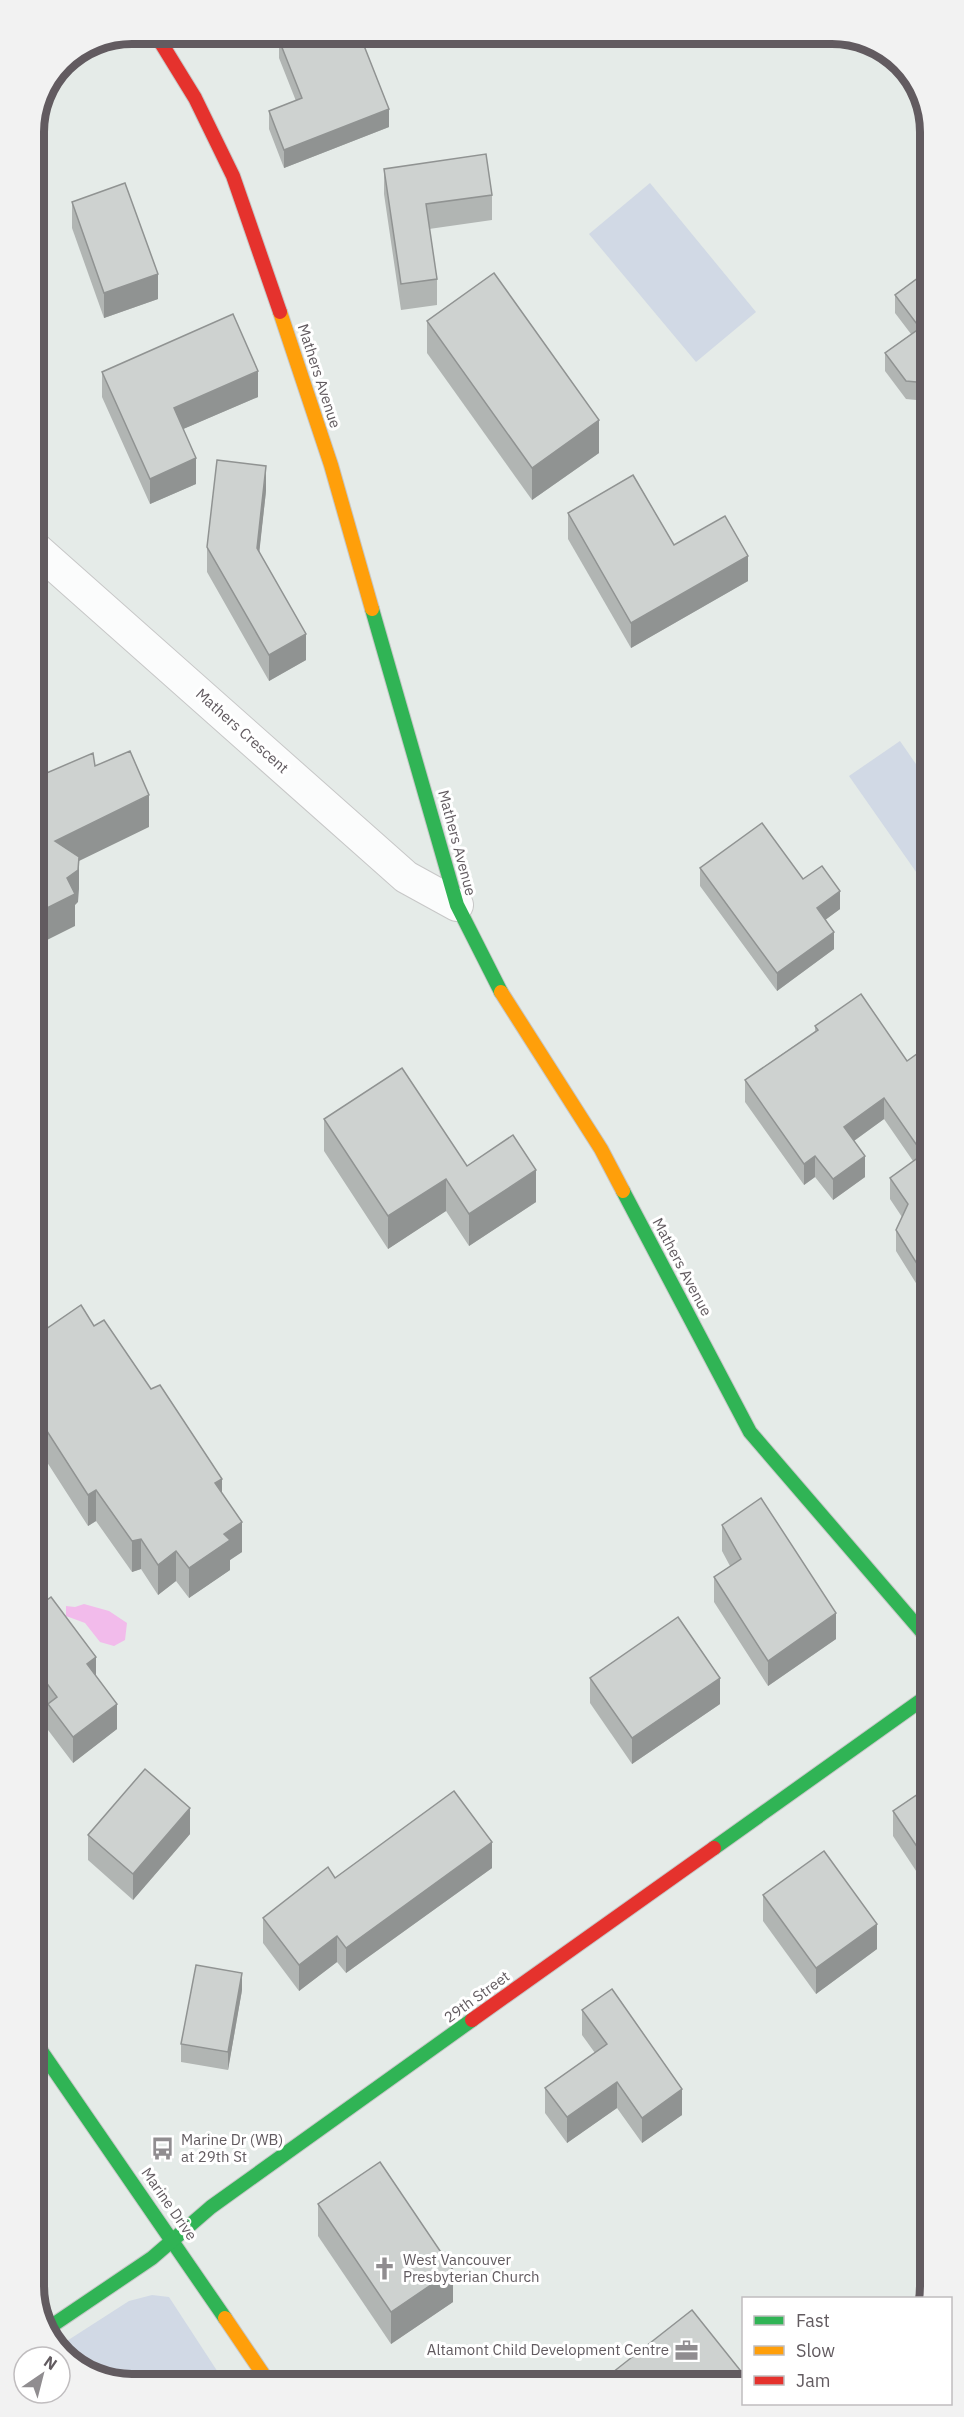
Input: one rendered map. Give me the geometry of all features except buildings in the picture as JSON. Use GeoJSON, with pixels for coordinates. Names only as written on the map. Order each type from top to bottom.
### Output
{"type":"FeatureCollection","features":[{"type":"Feature","properties":{"kind":"street","name":"Mathers Avenue"},"geometry":{"type":"LineString","coordinates":[[162,44],[200,108],[232,176],[258,246],[331,465],[428,799],[456,905],[507,1004],[601,1149],[750,1432],[920,1628]]}},
{"type":"Feature","properties":{"kind":"street","name":"Mathers Crescent"},"geometry":{"type":"LineString","coordinates":[[44,556],[406,877],[456,905]]}},
{"type":"Feature","properties":{"kind":"street","name":"29th Street"},"geometry":{"type":"LineString","coordinates":[[53,2325],[136,2270],[211,2207],[920,1701]]}},
{"type":"Feature","properties":{"kind":"street","name":"Marine Drive"},"geometry":{"type":"LineString","coordinates":[[44,2054],[174,2240],[262,2373]]}},
{"type":"Feature","properties":{"kind":"shaded area"},"geometry":{"type":"Polygon","coordinates":[[[650,183],[756,312],[696,362],[589,234],[650,183]]]}},
{"type":"Feature","properties":{"kind":"shaded area"},"geometry":{"type":"Polygon","coordinates":[[[900,741],[920,770],[920,878],[849,776],[900,741]]]}},
{"type":"Feature","properties":{"kind":"shaded area"},"geometry":{"type":"Polygon","coordinates":[[[84,1604],[109,1611],[127,1623],[125,1640],[114,1646],[100,1642],[85,1623],[66,1616],[66,1606],[75,1607],[84,1604]]]}},
{"type":"Feature","properties":{"kind":"shaded area"},"geometry":{"type":"Polygon","coordinates":[[[152,2295],[169,2297],[219,2373],[114,2372],[92,2364],[72,2350],[72,2345],[64,2343],[129,2301],[152,2295]]]}},
{"type":"Feature","properties":{"kind":"traffic: fast"},"geometry":{"type":"LineString","coordinates":[[372,609],[457,905],[501,992]]}},
{"type":"Feature","properties":{"kind":"traffic: fast"},"geometry":{"type":"LineString","coordinates":[[623,1191],[750,1432],[920,1630]]}},
{"type":"Feature","properties":{"kind":"traffic: fast"},"geometry":{"type":"LineString","coordinates":[[714,1848],[920,1701]]}},
{"type":"Feature","properties":{"kind":"traffic: fast"},"geometry":{"type":"LineString","coordinates":[[53,2325],[152,2258],[211,2207],[472,2020]]}},
{"type":"Feature","properties":{"kind":"traffic: fast"},"geometry":{"type":"LineString","coordinates":[[44,2055],[225,2318]]}},
{"type":"Feature","properties":{"kind":"traffic: slow"},"geometry":{"type":"LineString","coordinates":[[280,312],[331,465],[372,609]]}},
{"type":"Feature","properties":{"kind":"traffic: slow"},"geometry":{"type":"LineString","coordinates":[[501,992],[601,1149],[623,1191]]}},
{"type":"Feature","properties":{"kind":"traffic: slow"},"geometry":{"type":"LineString","coordinates":[[225,2318],[262,2373]]}},
{"type":"Feature","properties":{"kind":"traffic: jam"},"geometry":{"type":"LineString","coordinates":[[162,44],[195,98],[233,176],[280,312]]}},
{"type":"Feature","properties":{"kind":"traffic: jam"},"geometry":{"type":"LineString","coordinates":[[472,2020],[714,1848]]}},
{"type":"Feature","properties":{"kind":"place","name":"Marine Dr (WB) at 29th St"},"geometry":{"type":"Point","coordinates":[163,2149]}},
{"type":"Feature","properties":{"kind":"place","name":"West Vancouver Presbyterian Church"},"geometry":{"type":"Point","coordinates":[385,2269]}},
{"type":"Feature","properties":{"kind":"place","name":"Altamont Child Development Centre"},"geometry":{"type":"Point","coordinates":[687,2350]}}]}
